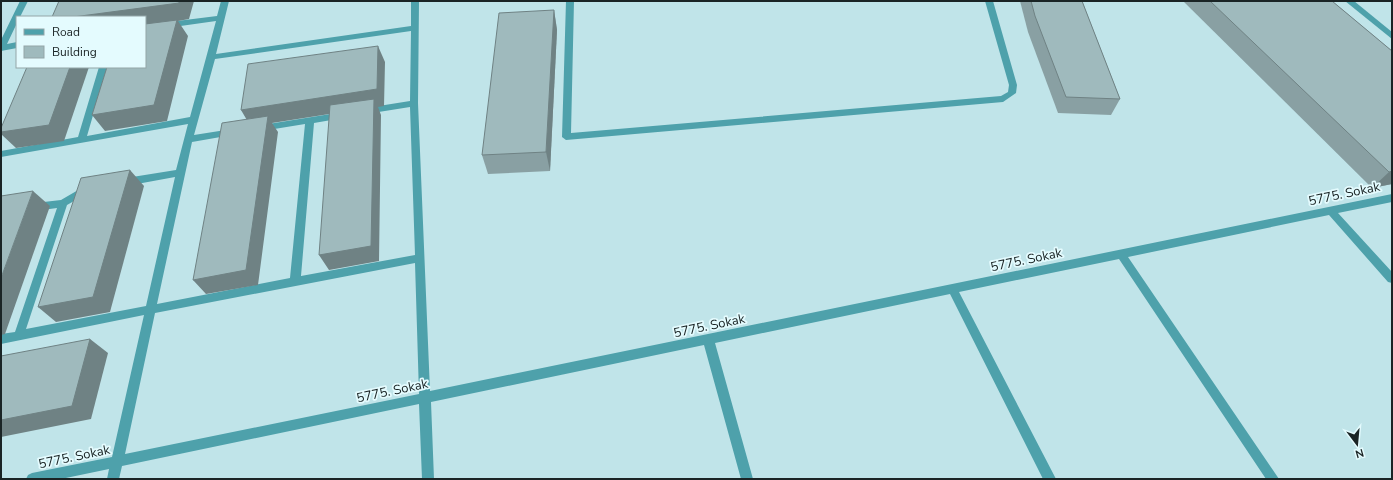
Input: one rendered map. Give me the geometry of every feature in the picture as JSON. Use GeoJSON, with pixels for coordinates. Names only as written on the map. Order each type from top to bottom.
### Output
{"type":"FeatureCollection","features":[{"type":"Feature","properties":{"kind":"street"},"geometry":{"type":"LineString","coordinates":[[16,45],[1,48],[3,39],[24,1]]}},
{"type":"Feature","properties":{"kind":"street"},"geometry":{"type":"LineString","coordinates":[[113,479],[180,173],[225,1]]}},
{"type":"Feature","properties":{"kind":"street"},"geometry":{"type":"LineString","coordinates":[[415,1],[414,103],[418,258],[428,479]]}},
{"type":"Feature","properties":{"kind":"street"},"geometry":{"type":"LineString","coordinates":[[570,1],[566,137],[1003,99],[1012,93],[1012,85],[989,1]]}},
{"type":"Feature","properties":{"kind":"street"},"geometry":{"type":"LineString","coordinates":[[1349,1],[1392,36]]}},
{"type":"Feature","properties":{"kind":"street"},"geometry":{"type":"LineString","coordinates":[[146,28],[221,18]]}},
{"type":"Feature","properties":{"kind":"street"},"geometry":{"type":"LineString","coordinates":[[211,58],[415,28]]}},
{"type":"Feature","properties":{"kind":"street"},"geometry":{"type":"LineString","coordinates":[[80,141],[103,68]]}},
{"type":"Feature","properties":{"kind":"street"},"geometry":{"type":"LineString","coordinates":[[256,129],[414,103]]}},
{"type":"Feature","properties":{"kind":"street"},"geometry":{"type":"LineString","coordinates":[[1,154],[193,120]]}},
{"type":"Feature","properties":{"kind":"street"},"geometry":{"type":"LineString","coordinates":[[295,281],[310,121]]}},
{"type":"Feature","properties":{"kind":"street"},"geometry":{"type":"LineString","coordinates":[[188,139],[241,131]]}},
{"type":"Feature","properties":{"kind":"street"},"geometry":{"type":"LineString","coordinates":[[118,184],[180,173]]}},
{"type":"Feature","properties":{"kind":"street"},"geometry":{"type":"LineString","coordinates":[[24,208],[63,203],[87,189],[95,188]]}},
{"type":"Feature","properties":{"kind":"street","name":"5775. Sokak"},"geometry":{"type":"LineString","coordinates":[[32,479],[1392,198]]}},
{"type":"Feature","properties":{"kind":"street"},"geometry":{"type":"LineString","coordinates":[[19,335],[63,203]]}},
{"type":"Feature","properties":{"kind":"street"},"geometry":{"type":"LineString","coordinates":[[1330,210],[1392,279]]}},
{"type":"Feature","properties":{"kind":"street"},"geometry":{"type":"LineString","coordinates":[[1121,254],[1273,479]]}},
{"type":"Feature","properties":{"kind":"street"},"geometry":{"type":"LineString","coordinates":[[1,339],[418,258]]}},
{"type":"Feature","properties":{"kind":"street"},"geometry":{"type":"LineString","coordinates":[[952,288],[1050,479]]}},
{"type":"Feature","properties":{"kind":"street"},"geometry":{"type":"LineString","coordinates":[[708,339],[747,479]]}},
{"type":"Feature","properties":{"kind":"shaded area"},"geometry":{"type":"Polygon","coordinates":[[[1,1],[1392,1],[1392,479],[1,479],[1,1]]]}},
{"type":"Feature","properties":{"kind":"building"},"geometry":{"type":"Polygon","coordinates":[[[59,1],[179,1],[179,3],[81,16],[52,16],[59,1]]]}},
{"type":"Feature","properties":{"kind":"building"},"geometry":{"type":"Polygon","coordinates":[[[1031,1],[1082,1],[1120,99],[1066,97],[1035,16],[1031,1]]]}},
{"type":"Feature","properties":{"kind":"building"},"geometry":{"type":"Polygon","coordinates":[[[1210,1],[1332,1],[1392,51],[1392,171],[1389,172],[1210,1]]]}},
{"type":"Feature","properties":{"kind":"building"},"geometry":{"type":"Polygon","coordinates":[[[554,10],[546,152],[482,155],[499,13],[554,10]]]}},
{"type":"Feature","properties":{"kind":"building"},"geometry":{"type":"Polygon","coordinates":[[[177,20],[154,105],[92,115],[107,68],[146,68],[146,24],[177,20]]]}},
{"type":"Feature","properties":{"kind":"building"},"geometry":{"type":"Polygon","coordinates":[[[378,46],[377,89],[241,110],[248,64],[378,46]]]}},
{"type":"Feature","properties":{"kind":"building"},"geometry":{"type":"Polygon","coordinates":[[[27,68],[70,68],[49,125],[1,132],[1,128],[27,68]]]}},
{"type":"Feature","properties":{"kind":"building"},"geometry":{"type":"Polygon","coordinates":[[[374,99],[371,246],[319,255],[330,105],[374,99]]]}},
{"type":"Feature","properties":{"kind":"building"},"geometry":{"type":"Polygon","coordinates":[[[268,116],[246,270],[193,280],[222,123],[268,116]]]}},
{"type":"Feature","properties":{"kind":"building"},"geometry":{"type":"Polygon","coordinates":[[[130,170],[93,297],[38,307],[81,178],[130,170]]]}},
{"type":"Feature","properties":{"kind":"building"},"geometry":{"type":"Polygon","coordinates":[[[33,191],[1,278],[1,196],[33,191]]]}},
{"type":"Feature","properties":{"kind":"building"},"geometry":{"type":"Polygon","coordinates":[[[90,339],[72,406],[1,420],[1,356],[90,339]]]}}]}
